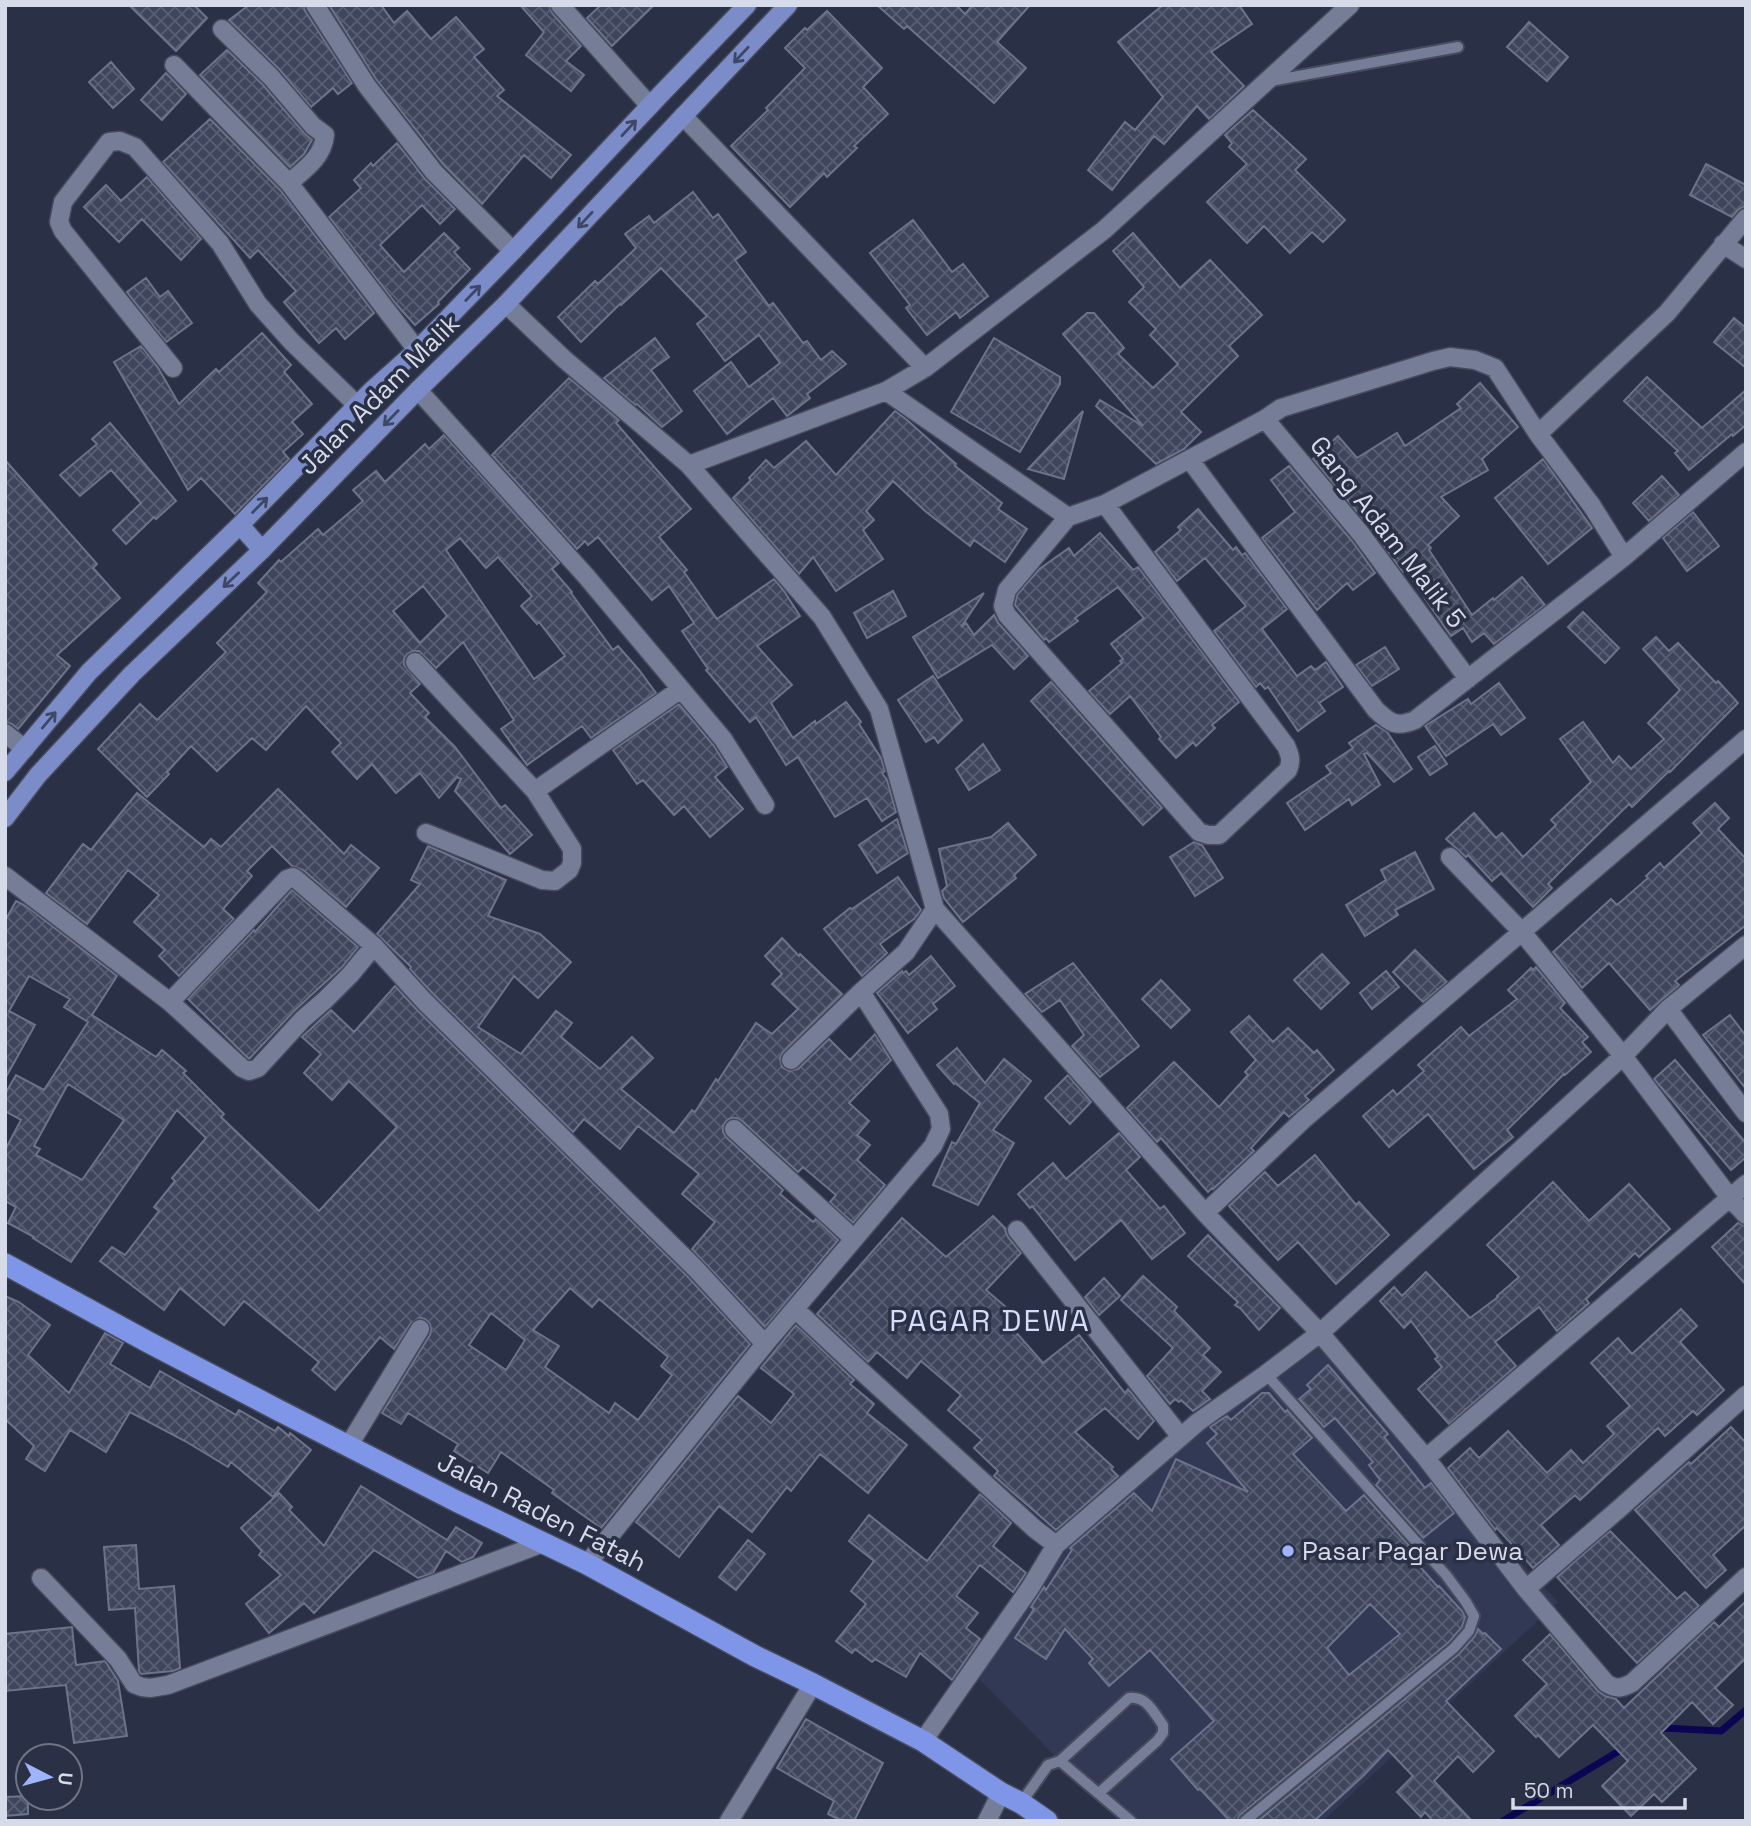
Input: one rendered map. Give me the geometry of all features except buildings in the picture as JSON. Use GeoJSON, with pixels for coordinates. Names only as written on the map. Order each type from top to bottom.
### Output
{"type":"FeatureCollection","features":[{"type":"Feature","properties":{"kind":"highway","name":"Jalan Raden Fatah"},"geometry":{"type":"LineString","coordinates":[[5,1264],[171,1355],[456,1501],[587,1564],[755,1656],[923,1741],[1047,1821]]}},
{"type":"Feature","properties":{"kind":"main road","name":"Jalan Adam Malik"},"geometry":{"type":"LineString","coordinates":[[5,818],[38,775],[132,674],[262,550],[506,304],[788,5]]}},
{"type":"Feature","properties":{"kind":"main road","name":"Jalan Adam Malik"},"geometry":{"type":"LineString","coordinates":[[5,772],[89,672],[240,525],[371,391],[417,350],[743,7]]}},
{"type":"Feature","properties":{"kind":"main road"},"geometry":{"type":"LineString","coordinates":[[240,525],[262,550]]}},
{"type":"Feature","properties":{"kind":"street"},"geometry":{"type":"LineString","coordinates":[[315,5],[367,86],[434,172],[513,251]]}},
{"type":"Feature","properties":{"kind":"street"},"geometry":{"type":"LineString","coordinates":[[559,5],[650,106]]}},
{"type":"Feature","properties":{"kind":"street"},"geometry":{"type":"LineString","coordinates":[[689,465],[886,391],[925,368],[1104,230],[1350,5]]}},
{"type":"Feature","properties":{"kind":"street"},"geometry":{"type":"LineString","coordinates":[[222,29],[271,76],[313,126],[325,135],[320,154],[289,183]]}},
{"type":"Feature","properties":{"kind":"street"},"geometry":{"type":"LineString","coordinates":[[174,65],[289,183],[417,350]]}},
{"type":"Feature","properties":{"kind":"street"},"geometry":{"type":"LineString","coordinates":[[683,116],[925,368]]}},
{"type":"Feature","properties":{"kind":"street"},"geometry":{"type":"LineString","coordinates":[[173,368],[63,231],[59,222],[63,202],[109,142],[120,141],[135,147],[220,243],[258,303],[358,406]]}},
{"type":"Feature","properties":{"kind":"street"},"geometry":{"type":"LineString","coordinates":[[1538,434],[1667,313],[1746,218]]}},
{"type":"Feature","properties":{"kind":"street"},"geometry":{"type":"LineString","coordinates":[[1723,244],[1746,259]]}},
{"type":"Feature","properties":{"kind":"street"},"geometry":{"type":"LineString","coordinates":[[506,304],[564,359],[689,465],[822,617],[879,709],[935,909],[1205,1213],[1320,1333],[1426,1458],[1526,1588],[1606,1683],[1621,1689],[1632,1683],[1746,1577]]}},
{"type":"Feature","properties":{"kind":"street"},"geometry":{"type":"LineString","coordinates":[[1105,505],[1286,746],[1290,755],[1288,770],[1219,835],[1208,835],[1199,832],[1007,615],[1003,606],[1007,590],[1068,517],[1105,505],[1281,408],[1450,358],[1475,360],[1494,368],[1538,434],[1592,506],[1624,557]]}},
{"type":"Feature","properties":{"kind":"street"},"geometry":{"type":"LineString","coordinates":[[418,390],[586,576],[723,739],[765,805]]}},
{"type":"Feature","properties":{"kind":"street"},"geometry":{"type":"LineString","coordinates":[[886,391],[1068,517]]}},
{"type":"Feature","properties":{"kind":"street","name":"Gang Adam Malik 5"},"geometry":{"type":"LineString","coordinates":[[1265,419],[1361,534],[1468,679]]}},
{"type":"Feature","properties":{"kind":"street"},"geometry":{"type":"LineString","coordinates":[[1190,460],[1376,710],[1389,723],[1404,724],[1415,720],[1624,557],[1746,452]]}},
{"type":"Feature","properties":{"kind":"street"},"geometry":{"type":"LineString","coordinates":[[415,662],[535,791],[572,849],[572,863],[569,870],[555,881],[542,880],[426,833]]}},
{"type":"Feature","properties":{"kind":"street"},"geometry":{"type":"LineString","coordinates":[[535,791],[681,689]]}},
{"type":"Feature","properties":{"kind":"street"},"geometry":{"type":"LineString","coordinates":[[5,733],[25,749]]}},
{"type":"Feature","properties":{"kind":"street"},"geometry":{"type":"LineString","coordinates":[[1205,1213],[1303,1120],[1746,738]]}},
{"type":"Feature","properties":{"kind":"street"},"geometry":{"type":"LineString","coordinates":[[1450,857],[1522,932],[1623,1056],[1730,1198],[1746,1215]]}},
{"type":"Feature","properties":{"kind":"street"},"geometry":{"type":"LineString","coordinates":[[5,876],[170,1002],[249,1071],[258,1068],[374,946]]}},
{"type":"Feature","properties":{"kind":"street"},"geometry":{"type":"LineString","coordinates":[[170,1002],[287,879],[296,879],[374,946],[435,1012],[695,1268],[765,1343]]}},
{"type":"Feature","properties":{"kind":"street"},"geometry":{"type":"LineString","coordinates":[[791,1060],[906,952],[935,909]]}},
{"type":"Feature","properties":{"kind":"street"},"geometry":{"type":"LineString","coordinates":[[923,1741],[1030,1588],[1056,1545],[1198,1422],[1320,1333],[1623,1056],[1668,1009],[1746,945]]}},
{"type":"Feature","properties":{"kind":"street"},"geometry":{"type":"LineString","coordinates":[[587,1564],[765,1343],[933,1146],[941,1129],[939,1114],[861,992]]}},
{"type":"Feature","properties":{"kind":"street"},"geometry":{"type":"LineString","coordinates":[[1668,1009],[1746,1113]]}},
{"type":"Feature","properties":{"kind":"street"},"geometry":{"type":"LineString","coordinates":[[734,1129],[853,1238]]}},
{"type":"Feature","properties":{"kind":"street"},"geometry":{"type":"LineString","coordinates":[[1426,1458],[1746,1184]]}},
{"type":"Feature","properties":{"kind":"street"},"geometry":{"type":"LineString","coordinates":[[1017,1230],[1181,1437]]}},
{"type":"Feature","properties":{"kind":"street"},"geometry":{"type":"LineString","coordinates":[[795,1308],[921,1426],[1056,1545]]}},
{"type":"Feature","properties":{"kind":"street"},"geometry":{"type":"LineString","coordinates":[[349,1445],[420,1329]]}},
{"type":"Feature","properties":{"kind":"street"},"geometry":{"type":"LineString","coordinates":[[1526,1588],[1746,1395]]}},
{"type":"Feature","properties":{"kind":"street"},"geometry":{"type":"LineString","coordinates":[[41,1578],[118,1659],[134,1684],[150,1688],[168,1685],[543,1542]]}},
{"type":"Feature","properties":{"kind":"street"},"geometry":{"type":"LineString","coordinates":[[729,1821],[813,1684]]}},
{"type":"Feature","properties":{"kind":"street"},"geometry":{"type":"LineString","coordinates":[[987,1821],[1001,1793]]}},
{"type":"Feature","properties":{"kind":"lane"},"geometry":{"type":"LineString","coordinates":[[1267,82],[1458,47]]}},
{"type":"Feature","properties":{"kind":"lane"},"geometry":{"type":"LineString","coordinates":[[1245,1821],[1454,1648],[1469,1631],[1474,1616],[1446,1575],[1266,1374]]}},
{"type":"Feature","properties":{"kind":"lane"},"geometry":{"type":"LineString","coordinates":[[1021,1803],[1048,1765],[1060,1761],[1129,1698],[1143,1699],[1163,1725],[1163,1733],[1099,1793]]}},
{"type":"Feature","properties":{"kind":"lane"},"geometry":{"type":"LineString","coordinates":[[1060,1761],[1131,1821]]}},
{"type":"Feature","properties":{"kind":"shaded area","name":"Pasar Pagar Dewa"},"geometry":{"type":"Polygon","coordinates":[[[1309,1335],[1558,1602],[1323,1821],[1119,1821],[978,1678],[1100,1501],[1309,1335]]]}},
{"type":"Feature","properties":{"kind":"waterway"},"geometry":{"type":"LineString","coordinates":[[1660,1730],[1721,1731],[1746,1710]]}},
{"type":"Feature","properties":{"kind":"waterway"},"geometry":{"type":"LineString","coordinates":[[1503,1821],[1624,1748]]}},
{"type":"Feature","properties":{"kind":"place","name":"Pasar Pagar Dewa"},"geometry":{"type":"Point","coordinates":[1288,1551]}},
{"type":"Feature","properties":{"kind":"district","name":"PAGAR DEWA"},"geometry":{"type":"Point","coordinates":[990,1320]}}]}
